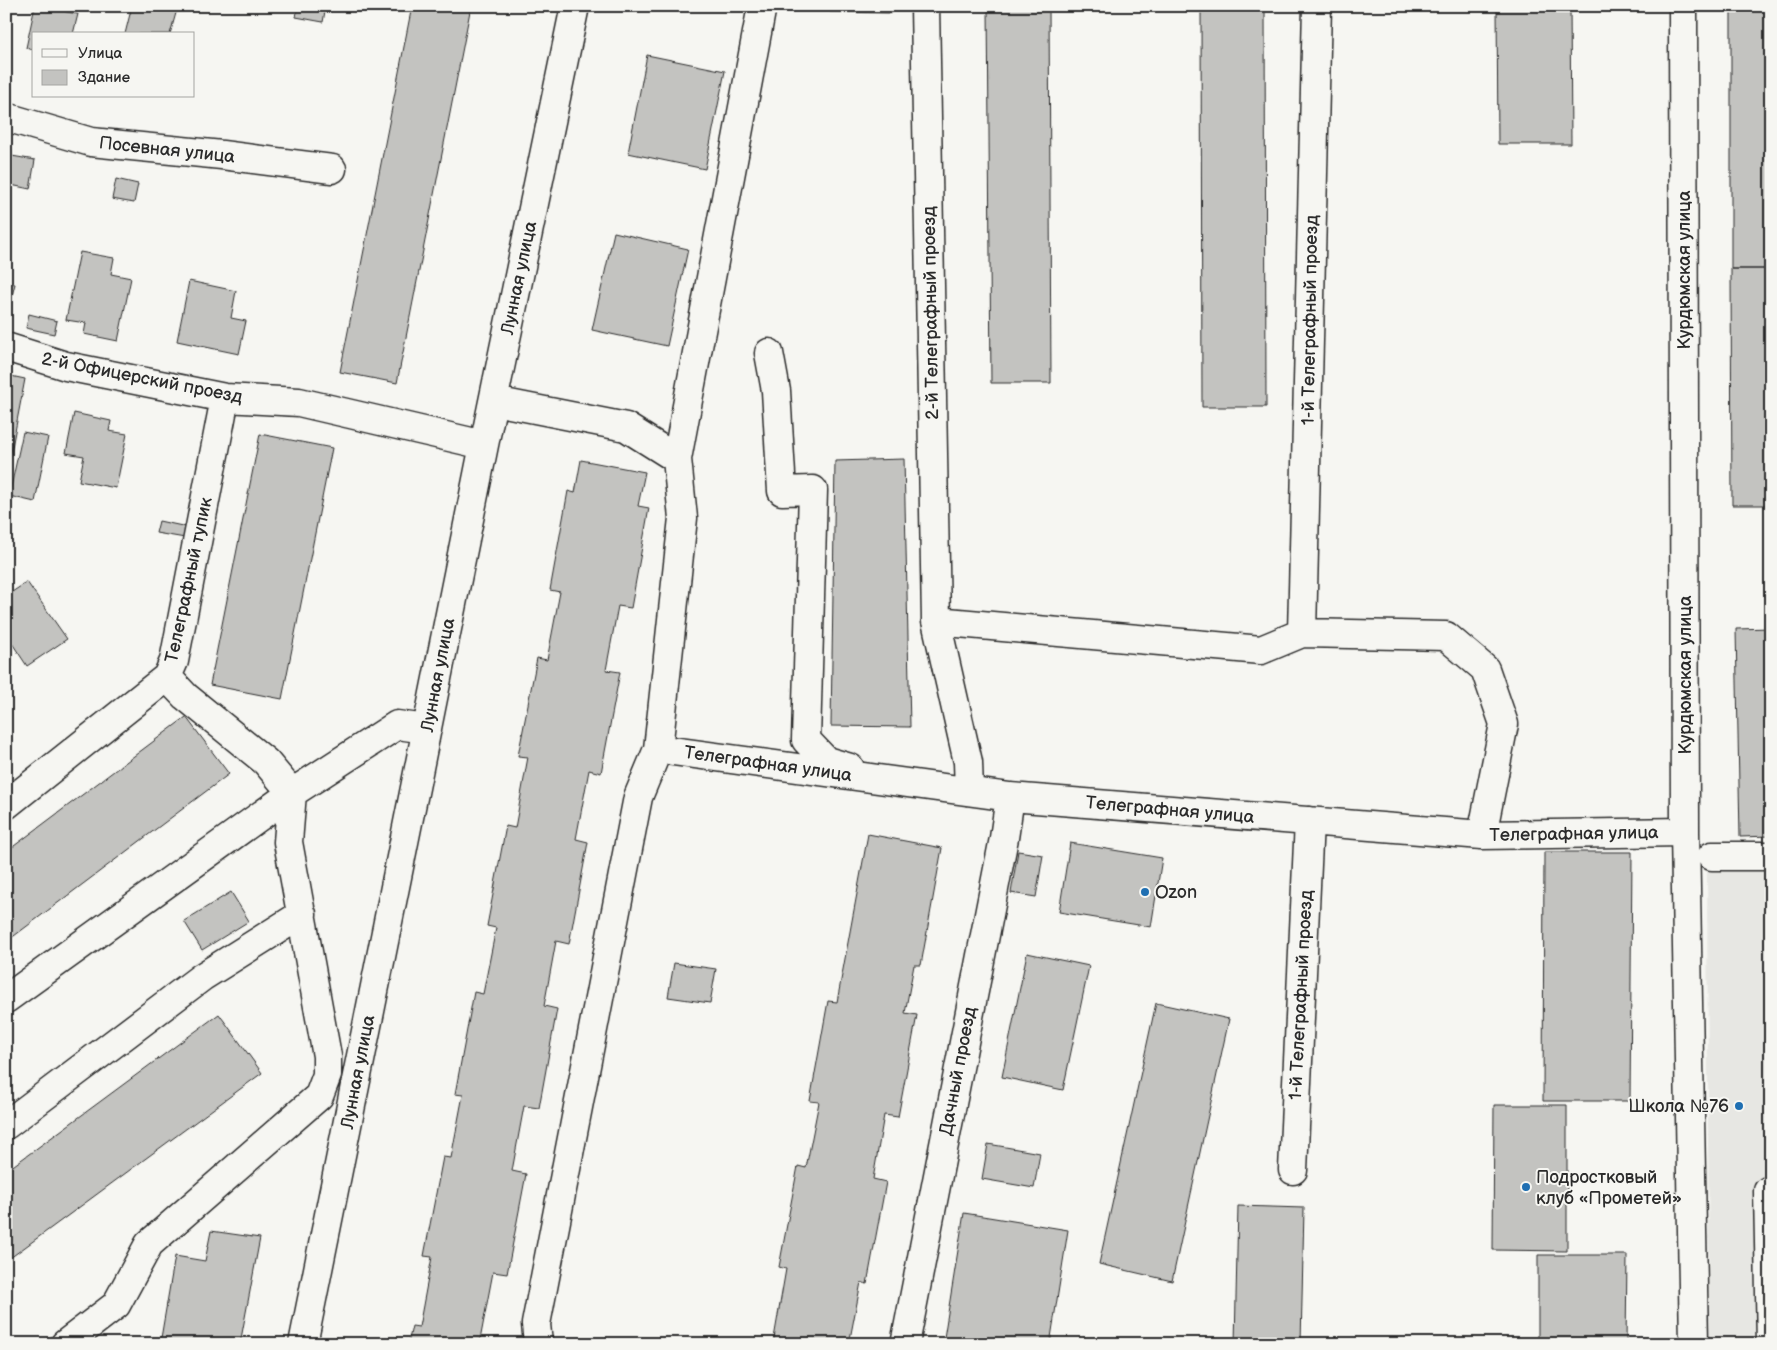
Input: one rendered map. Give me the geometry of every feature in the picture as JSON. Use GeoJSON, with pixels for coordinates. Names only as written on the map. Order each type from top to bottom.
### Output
{"type":"FeatureCollection","features":[{"type":"Feature","properties":{"kind":"street","name":"Лунная улица"},"geometry":{"type":"LineString","coordinates":[[303,1344],[484,445],[575,6]]}},
{"type":"Feature","properties":{"kind":"street"},"geometry":{"type":"LineString","coordinates":[[538,1344],[536,1324],[638,797],[658,748],[682,518],[677,459],[762,6]]}},
{"type":"Feature","properties":{"kind":"street","name":"2-й Телеграфный проезд"},"geometry":{"type":"LineString","coordinates":[[925,6],[936,621],[968,762],[969,792]]}},
{"type":"Feature","properties":{"kind":"street","name":"1-й Телеграфный проезд"},"geometry":{"type":"LineString","coordinates":[[1302,633],[1317,6]]}},
{"type":"Feature","properties":{"kind":"street","name":"Курдюмская улица"},"geometry":{"type":"LineString","coordinates":[[1683,6],[1685,832],[1694,1344]]}},
{"type":"Feature","properties":{"kind":"street","name":"Посевная улица"},"geometry":{"type":"LineString","coordinates":[[6,117],[91,142],[222,155],[332,169]]}},
{"type":"Feature","properties":{"kind":"street","name":"2-й Офицерский проезд"},"geometry":{"type":"LineString","coordinates":[[6,347],[66,366],[225,398],[299,402],[484,445]]}},
{"type":"Feature","properties":{"kind":"street"},"geometry":{"type":"LineString","coordinates":[[769,354],[776,391],[782,491],[813,490],[806,740],[826,761],[904,783]]}},
{"type":"Feature","properties":{"kind":"street","name":"Телеграфный тупик"},"geometry":{"type":"LineString","coordinates":[[6,805],[167,677],[174,661],[225,398]]}},
{"type":"Feature","properties":{"kind":"street"},"geometry":{"type":"LineString","coordinates":[[494,402],[626,427],[677,459]]}},
{"type":"Feature","properties":{"kind":"street"},"geometry":{"type":"LineString","coordinates":[[936,621],[1261,650],[1302,633],[1446,636],[1485,669],[1504,724],[1482,835]]}},
{"type":"Feature","properties":{"kind":"street"},"geometry":{"type":"LineString","coordinates":[[65,1344],[116,1305],[149,1244],[319,1096],[328,1075],[327,1056],[288,842],[292,794],[266,762],[185,696],[167,677]]}},
{"type":"Feature","properties":{"kind":"street"},"geometry":{"type":"LineString","coordinates":[[6,999],[292,794],[397,725],[427,728]]}},
{"type":"Feature","properties":{"kind":"street","name":"Телеграфная улица"},"geometry":{"type":"LineString","coordinates":[[658,748],[1010,797],[1482,835],[1685,832]]}},
{"type":"Feature","properties":{"kind":"street","name":"Дачный проезд"},"geometry":{"type":"LineString","coordinates":[[905,1344],[1002,848],[1010,797]]}},
{"type":"Feature","properties":{"kind":"street","name":"1-й Телеграфный проезд"},"geometry":{"type":"LineString","coordinates":[[1293,1170],[1309,821]]}},
{"type":"Feature","properties":{"kind":"street"},"geometry":{"type":"LineString","coordinates":[[1712,856],[1771,856]]}},
{"type":"Feature","properties":{"kind":"street"},"geometry":{"type":"LineString","coordinates":[[6,1124],[202,977],[302,914]]}},
{"type":"Feature","properties":{"kind":"street"},"geometry":{"type":"LineString","coordinates":[[1769,1191],[1771,1344]]}},
{"type":"Feature","properties":{"kind":"path"},"geometry":{"type":"LineString","coordinates":[[1769,1191],[1771,1060]]}},
{"type":"Feature","properties":{"kind":"shaded area","name":"Школа №76"},"geometry":{"type":"Polygon","coordinates":[[[1707,868],[1771,868],[1771,1344],[1709,1344],[1707,868]]]}},
{"type":"Feature","properties":{"kind":"building"},"geometry":{"type":"Polygon","coordinates":[[[35,6],[78,14],[74,32],[32,32],[32,50],[26,48],[35,6]]]}},
{"type":"Feature","properties":{"kind":"building"},"geometry":{"type":"Polygon","coordinates":[[[132,6],[178,6],[171,32],[126,32],[132,6]]]}},
{"type":"Feature","properties":{"kind":"building"},"geometry":{"type":"Polygon","coordinates":[[[298,6],[326,6],[323,22],[296,17],[298,6]]]}},
{"type":"Feature","properties":{"kind":"building"},"geometry":{"type":"Polygon","coordinates":[[[412,6],[471,6],[397,383],[340,372],[412,6]]]}},
{"type":"Feature","properties":{"kind":"building"},"geometry":{"type":"Polygon","coordinates":[[[830,6],[892,6],[892,13],[830,12],[830,6]]]}},
{"type":"Feature","properties":{"kind":"building"},"geometry":{"type":"Polygon","coordinates":[[[988,6],[1049,6],[1051,383],[991,383],[988,6]]]}},
{"type":"Feature","properties":{"kind":"building"},"geometry":{"type":"Polygon","coordinates":[[[1201,6],[1265,6],[1266,407],[1202,407],[1201,6]]]}},
{"type":"Feature","properties":{"kind":"building"},"geometry":{"type":"Polygon","coordinates":[[[1497,6],[1570,6],[1571,144],[1498,144],[1497,6]]]}},
{"type":"Feature","properties":{"kind":"building"},"geometry":{"type":"Polygon","coordinates":[[[1731,6],[1771,6],[1771,269],[1731,269],[1731,6]]]}},
{"type":"Feature","properties":{"kind":"building"},"geometry":{"type":"Polygon","coordinates":[[[647,55],[725,71],[705,169],[628,153],[647,55]]]}},
{"type":"Feature","properties":{"kind":"building"},"geometry":{"type":"Polygon","coordinates":[[[6,155],[35,160],[30,189],[6,184],[6,155]]]}},
{"type":"Feature","properties":{"kind":"building"},"geometry":{"type":"Polygon","coordinates":[[[116,179],[138,184],[134,203],[112,199],[116,179]]]}},
{"type":"Feature","properties":{"kind":"building"},"geometry":{"type":"Polygon","coordinates":[[[614,232],[688,249],[667,346],[592,330],[614,232]]]}},
{"type":"Feature","properties":{"kind":"building"},"geometry":{"type":"Polygon","coordinates":[[[80,252],[114,258],[111,274],[131,278],[118,341],[84,334],[86,323],[66,320],[80,252]]]}},
{"type":"Feature","properties":{"kind":"building"},"geometry":{"type":"Polygon","coordinates":[[[1731,269],[1771,269],[1771,505],[1732,505],[1731,269]]]}},
{"type":"Feature","properties":{"kind":"building"},"geometry":{"type":"Polygon","coordinates":[[[189,281],[236,291],[231,318],[246,321],[239,354],[177,341],[189,281]]]}},
{"type":"Feature","properties":{"kind":"building"},"geometry":{"type":"Polygon","coordinates":[[[6,282],[15,284],[6,319],[6,282]]]}},
{"type":"Feature","properties":{"kind":"building"},"geometry":{"type":"Polygon","coordinates":[[[29,314],[57,321],[54,334],[26,328],[29,314]]]}},
{"type":"Feature","properties":{"kind":"building"},"geometry":{"type":"Polygon","coordinates":[[[6,375],[25,379],[9,463],[6,462],[6,375]]]}},
{"type":"Feature","properties":{"kind":"building"},"geometry":{"type":"Polygon","coordinates":[[[74,413],[111,421],[109,431],[127,434],[116,488],[79,481],[84,456],[66,453],[74,413]]]}},
{"type":"Feature","properties":{"kind":"building"},"geometry":{"type":"Polygon","coordinates":[[[23,432],[48,437],[35,502],[9,496],[23,432]]]}},
{"type":"Feature","properties":{"kind":"building"},"geometry":{"type":"Polygon","coordinates":[[[260,434],[332,448],[282,699],[210,685],[260,434]]]}},
{"type":"Feature","properties":{"kind":"building"},"geometry":{"type":"Polygon","coordinates":[[[904,459],[910,727],[831,726],[835,461],[904,459]]]}},
{"type":"Feature","properties":{"kind":"building"},"geometry":{"type":"Polygon","coordinates":[[[581,460],[645,472],[638,506],[649,508],[631,608],[618,606],[606,670],[620,672],[601,773],[589,770],[576,839],[588,842],[569,944],[556,941],[544,1006],[557,1009],[539,1108],[524,1106],[512,1171],[526,1174],[507,1274],[493,1272],[480,1340],[495,1344],[408,1344],[412,1326],[419,1327],[432,1257],[424,1256],[443,1157],[451,1158],[463,1095],[455,1094],[474,992],[483,994],[496,928],[487,926],[506,826],[515,828],[528,757],[518,756],[537,658],[547,660],[560,592],[550,590],[568,491],[575,493],[581,460]]]}},
{"type":"Feature","properties":{"kind":"building"},"geometry":{"type":"Polygon","coordinates":[[[159,521],[187,527],[185,538],[156,533],[159,521]]]}},
{"type":"Feature","properties":{"kind":"building"},"geometry":{"type":"Polygon","coordinates":[[[27,582],[67,639],[27,666],[6,634],[6,596],[27,582]]]}},
{"type":"Feature","properties":{"kind":"building"},"geometry":{"type":"Polygon","coordinates":[[[1771,628],[1771,836],[1740,837],[1736,629],[1771,628]]]}},
{"type":"Feature","properties":{"kind":"building"},"geometry":{"type":"Polygon","coordinates":[[[186,717],[229,774],[6,942],[6,852],[186,717]]]}},
{"type":"Feature","properties":{"kind":"building"},"geometry":{"type":"Polygon","coordinates":[[[868,834],[942,848],[921,965],[914,965],[905,1013],[917,1015],[898,1117],[884,1115],[873,1179],[886,1182],[867,1284],[861,1282],[849,1344],[773,1344],[786,1269],[779,1267],[798,1166],[806,1168],[819,1102],[810,1101],[828,1001],[837,1002],[868,834]]]}},
{"type":"Feature","properties":{"kind":"building"},"geometry":{"type":"Polygon","coordinates":[[[1070,843],[1162,858],[1151,927],[1059,912],[1070,843]]]}},
{"type":"Feature","properties":{"kind":"building"},"geometry":{"type":"Polygon","coordinates":[[[1018,851],[1043,855],[1036,897],[1011,893],[1018,851]]]}},
{"type":"Feature","properties":{"kind":"building"},"geometry":{"type":"Polygon","coordinates":[[[1544,852],[1632,852],[1630,1101],[1543,1101],[1544,852]]]}},
{"type":"Feature","properties":{"kind":"building"},"geometry":{"type":"Polygon","coordinates":[[[231,892],[249,921],[202,950],[184,921],[231,892]]]}},
{"type":"Feature","properties":{"kind":"building"},"geometry":{"type":"Polygon","coordinates":[[[1027,953],[1089,966],[1063,1090],[1002,1077],[1027,953]]]}},
{"type":"Feature","properties":{"kind":"building"},"geometry":{"type":"Polygon","coordinates":[[[674,963],[716,969],[710,1003],[668,997],[674,963]]]}},
{"type":"Feature","properties":{"kind":"building"},"geometry":{"type":"Polygon","coordinates":[[[1156,1003],[1229,1019],[1172,1281],[1099,1264],[1156,1003]]]}},
{"type":"Feature","properties":{"kind":"building"},"geometry":{"type":"Polygon","coordinates":[[[219,1014],[262,1073],[6,1261],[6,1171],[219,1014]]]}},
{"type":"Feature","properties":{"kind":"building"},"geometry":{"type":"Polygon","coordinates":[[[1494,1105],[1567,1105],[1567,1251],[1493,1250],[1494,1105]]]}},
{"type":"Feature","properties":{"kind":"building"},"geometry":{"type":"Polygon","coordinates":[[[988,1144],[1040,1153],[1034,1188],[982,1179],[988,1144]]]}},
{"type":"Feature","properties":{"kind":"building"},"geometry":{"type":"Polygon","coordinates":[[[1238,1206],[1304,1208],[1301,1344],[1235,1344],[1238,1206]]]}},
{"type":"Feature","properties":{"kind":"building"},"geometry":{"type":"Polygon","coordinates":[[[964,1213],[1068,1230],[1050,1344],[943,1344],[964,1213]]]}},
{"type":"Feature","properties":{"kind":"building"},"geometry":{"type":"Polygon","coordinates":[[[211,1231],[260,1238],[240,1344],[160,1344],[175,1256],[205,1261],[211,1231]]]}},
{"type":"Feature","properties":{"kind":"building"},"geometry":{"type":"Polygon","coordinates":[[[1538,1255],[1627,1255],[1626,1344],[1538,1344],[1538,1255]]]}},
{"type":"Feature","properties":{"kind":"place","name":"Ozon"},"geometry":{"type":"Point","coordinates":[1145,892]}},
{"type":"Feature","properties":{"kind":"place","name":"Школа №76"},"geometry":{"type":"Point","coordinates":[1739,1106]}},
{"type":"Feature","properties":{"kind":"place","name":"Подростковый клуб «Прометей»"},"geometry":{"type":"Point","coordinates":[1526,1187]}}]}
